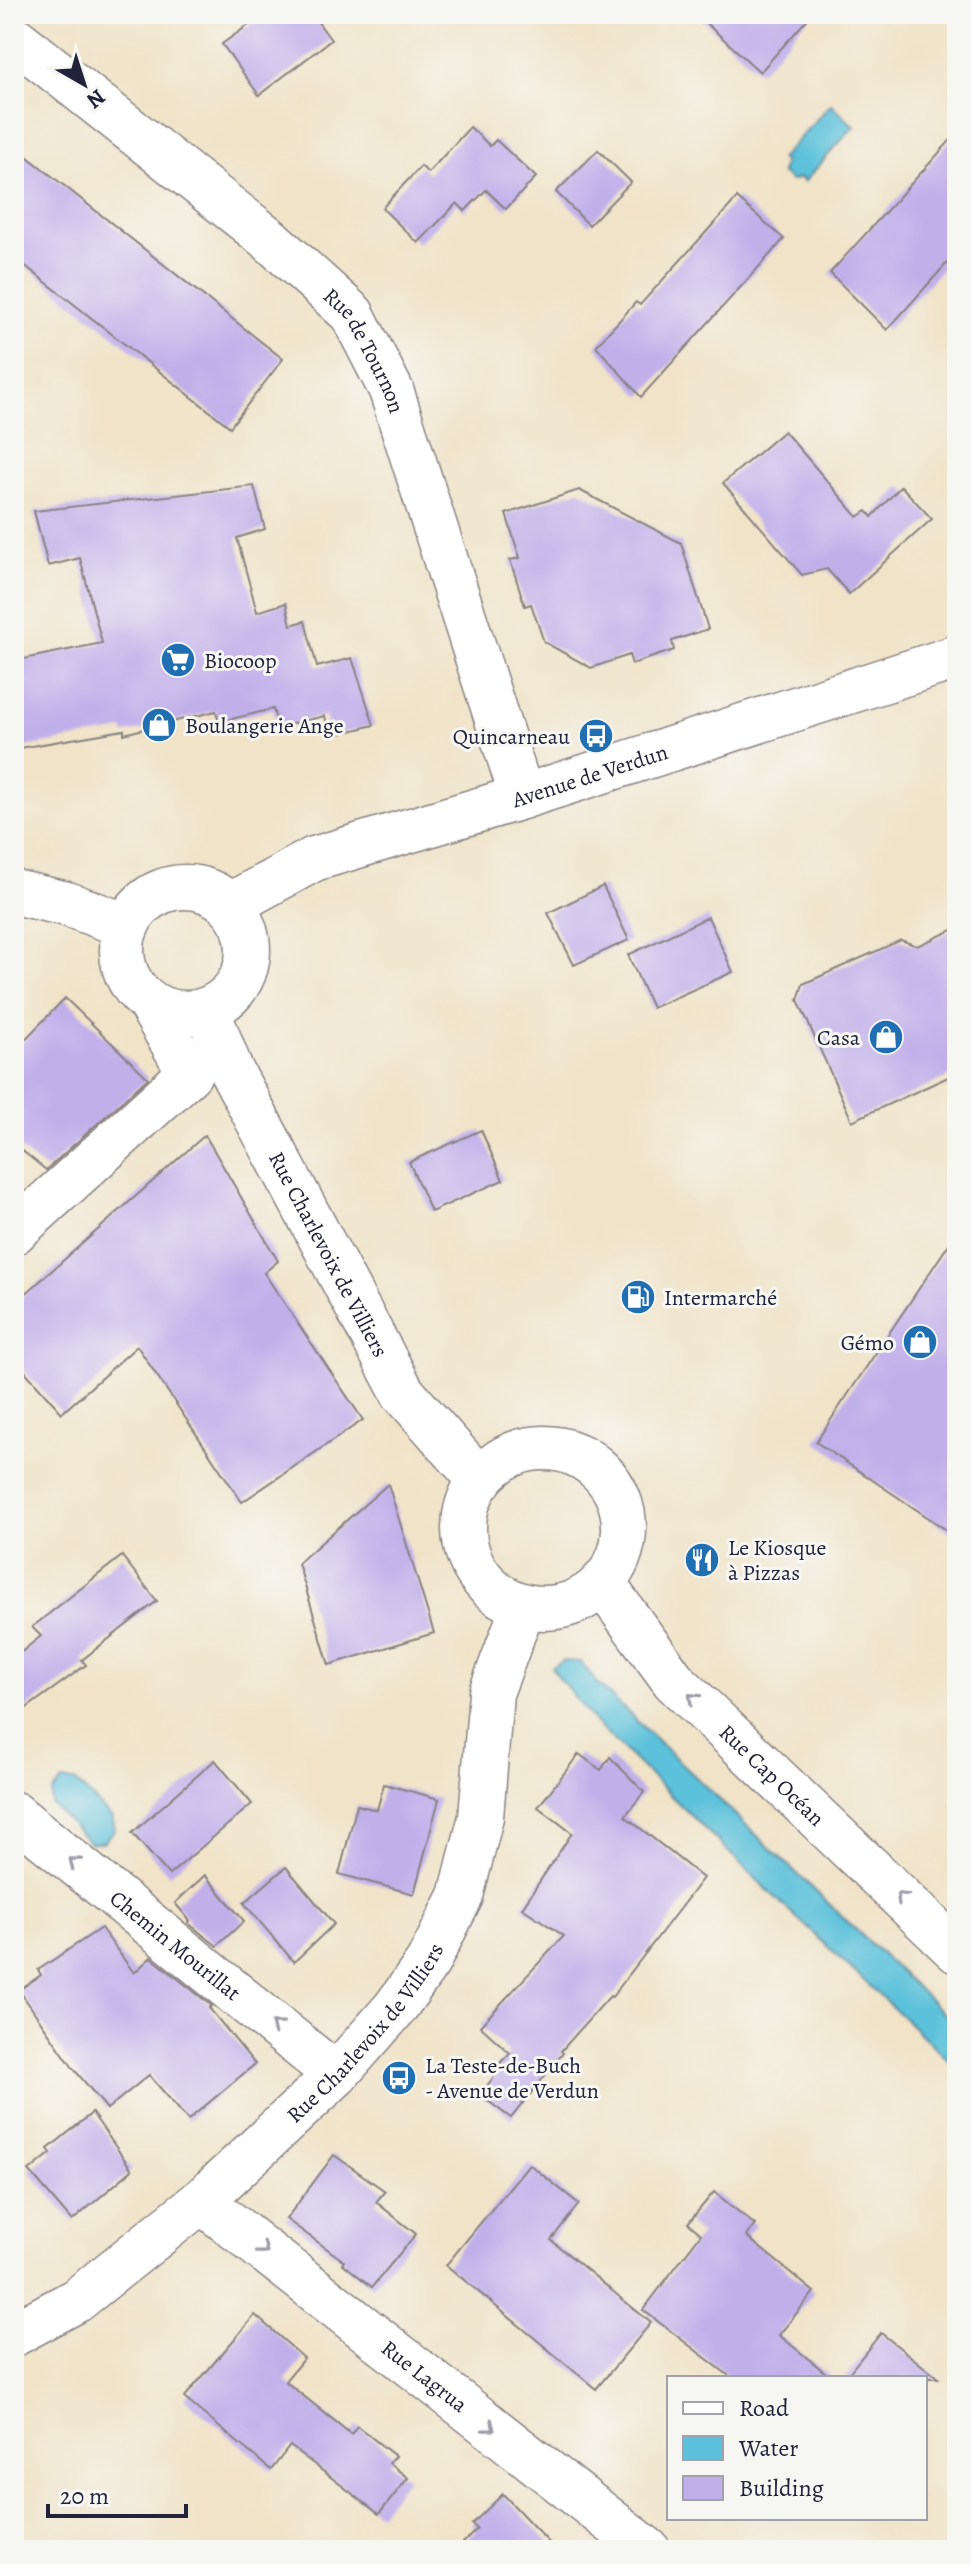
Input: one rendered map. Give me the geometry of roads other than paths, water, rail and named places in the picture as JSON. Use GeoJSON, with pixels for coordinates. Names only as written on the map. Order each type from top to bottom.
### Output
{"type":"FeatureCollection","features":[{"type":"Feature","properties":{"kind":"street","name":"Rue de Tournon"},"geometry":{"type":"LineString","coordinates":[[14,38],[269,239],[352,314],[391,390],[522,797]]}},
{"type":"Feature","properties":{"kind":"street","name":"Avenue de Verdun"},"geometry":{"type":"LineString","coordinates":[[230,905],[314,859],[522,797],[957,657]]}},
{"type":"Feature","properties":{"kind":"street"},"geometry":{"type":"LineString","coordinates":[[14,1232],[190,1073],[148,1001],[133,986],[125,967],[122,947],[127,926],[137,909],[153,896],[172,888],[193,887],[213,893],[230,905],[242,922],[248,943],[247,963],[239,983],[225,999],[207,1009],[176,1012],[148,1001]]}},
{"type":"Feature","properties":{"kind":"street"},"geometry":{"type":"LineString","coordinates":[[14,892],[67,904],[127,926]]}},
{"type":"Feature","properties":{"kind":"street","name":"Rue Charlevoix de Villiers"},"geometry":{"type":"LineString","coordinates":[[207,1009],[231,1070],[403,1393],[480,1480]]}},
{"type":"Feature","properties":{"kind":"street"},"geometry":{"type":"LineString","coordinates":[[521,1450],[567,1450],[607,1475],[623,1508],[622,1551],[603,1584],[588,1596],[556,1608],[523,1607],[502,1597],[478,1576],[463,1521],[472,1492],[489,1468],[521,1450]]}},
{"type":"Feature","properties":{"kind":"street","name":"Rue Cap Océan"},"geometry":{"type":"LineString","coordinates":[[603,1584],[674,1681],[957,1951]]}},
{"type":"Feature","properties":{"kind":"street","name":"Rue Charlevoix de Villiers"},"geometry":{"type":"LineString","coordinates":[[14,2334],[77,2300],[201,2201],[336,2075],[395,2008],[428,1962],[461,1896],[481,1817],[491,1693],[523,1607]]}},
{"type":"Feature","properties":{"kind":"street","name":"Chemin Mourillat"},"geometry":{"type":"LineString","coordinates":[[14,1814],[336,2075]]}},
{"type":"Feature","properties":{"kind":"street","name":"Rue Lagrua"},"geometry":{"type":"LineString","coordinates":[[201,2201],[648,2550]]}},
{"type":"Feature","properties":{"kind":"water"},"geometry":{"type":"Polygon","coordinates":[[[831,104],[854,126],[804,182],[800,178],[791,181],[781,173],[784,162],[780,159],[831,104]]]}},
{"type":"Feature","properties":{"kind":"water"},"geometry":{"type":"Polygon","coordinates":[[[563,1661],[581,1662],[597,1683],[957,2026],[957,2068],[593,1720],[551,1667],[563,1661]]]}},
{"type":"Feature","properties":{"kind":"water"},"geometry":{"type":"Polygon","coordinates":[[[62,1781],[75,1781],[112,1818],[115,1829],[103,1842],[90,1843],[51,1804],[51,1793],[62,1781]]]}},
{"type":"Feature","properties":{"kind":"place","name":"Biocoop"},"geometry":{"type":"Point","coordinates":[178,660]}},
{"type":"Feature","properties":{"kind":"place","name":"Boulangerie Ange"},"geometry":{"type":"Point","coordinates":[159,725]}},
{"type":"Feature","properties":{"kind":"place","name":"Quincarneau"},"geometry":{"type":"Point","coordinates":[596,736]}},
{"type":"Feature","properties":{"kind":"place","name":"Casa"},"geometry":{"type":"Point","coordinates":[886,1037]}},
{"type":"Feature","properties":{"kind":"place","name":"Intermarché"},"geometry":{"type":"Point","coordinates":[638,1297]}},
{"type":"Feature","properties":{"kind":"place","name":"Gémo"},"geometry":{"type":"Point","coordinates":[920,1342]}},
{"type":"Feature","properties":{"kind":"place","name":"Le Kiosque à Pizzas"},"geometry":{"type":"Point","coordinates":[702,1560]}},
{"type":"Feature","properties":{"kind":"place","name":"La Teste-de-Buch - Avenue de Verdun"},"geometry":{"type":"Point","coordinates":[399,2078]}}]}
